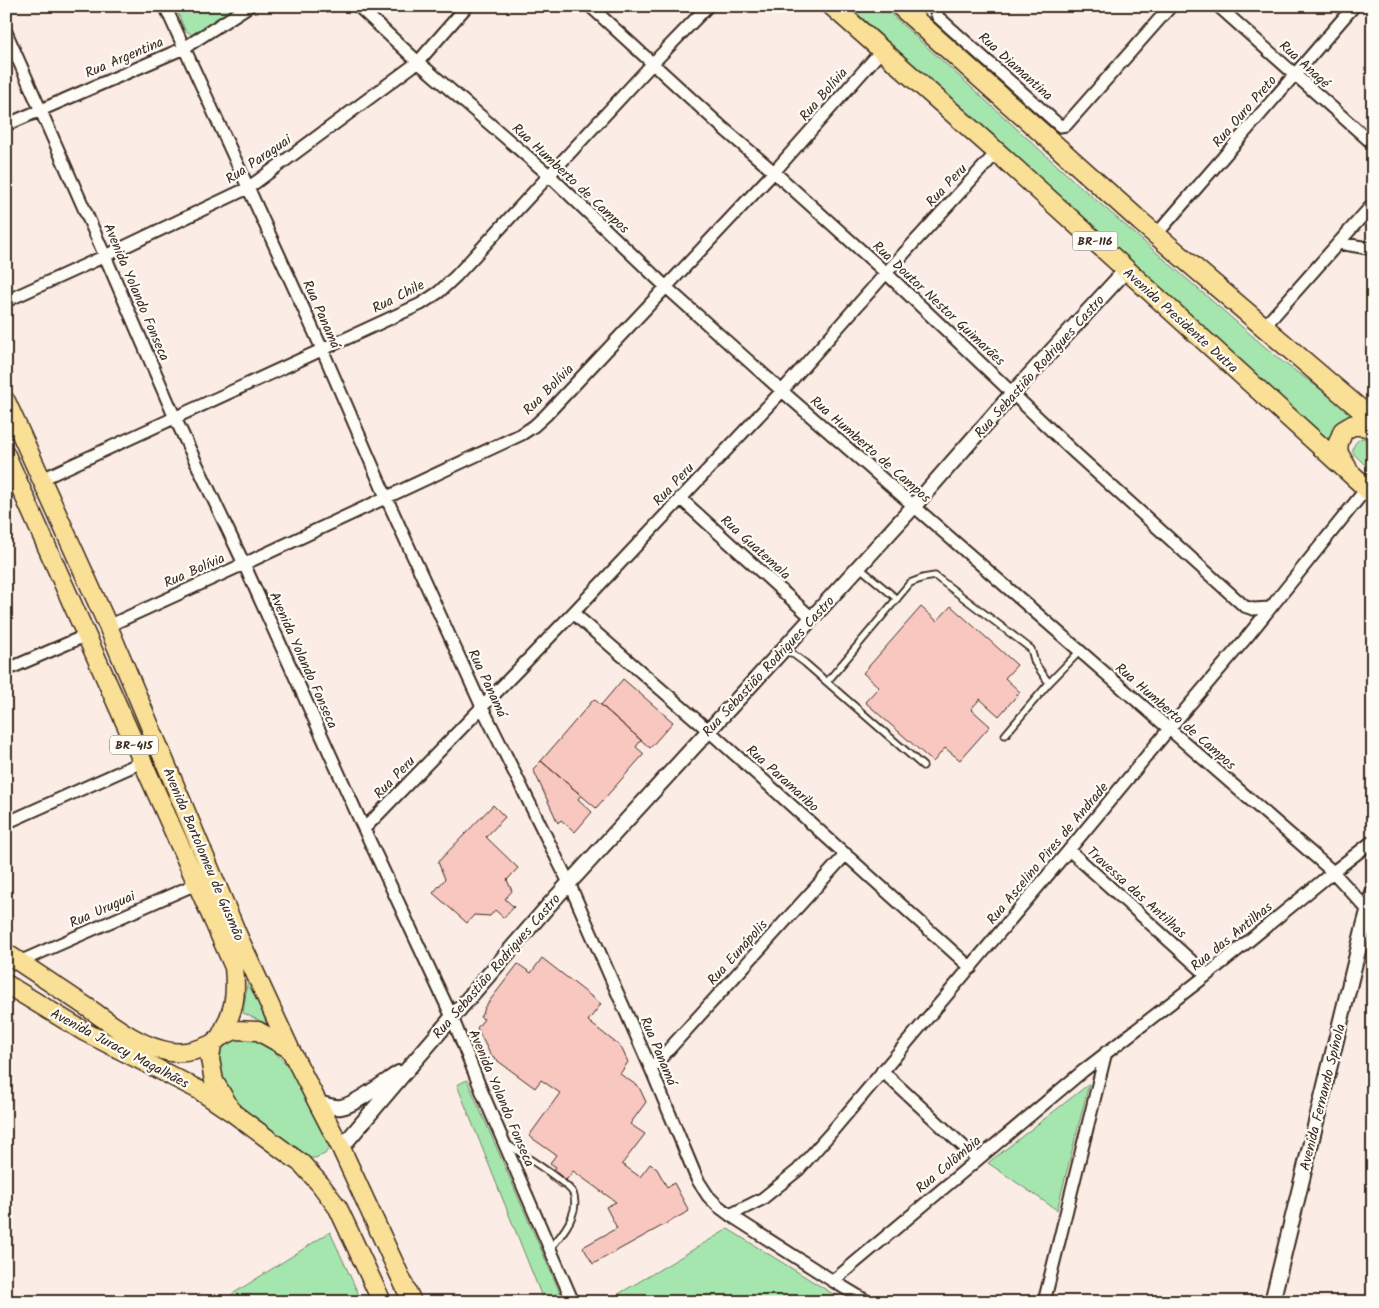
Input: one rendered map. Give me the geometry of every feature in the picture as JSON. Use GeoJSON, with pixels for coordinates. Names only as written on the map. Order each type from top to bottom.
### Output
{"type":"FeatureCollection","features":[{"type":"Feature","properties":{"kind":"highway","name":"Avenida Presidente Dutra"},"geometry":{"type":"LineString","coordinates":[[832,6],[997,152],[1365,487]]}},
{"type":"Feature","properties":{"kind":"highway"},"geometry":{"type":"LineString","coordinates":[[900,6],[1156,235],[1373,420]]}},
{"type":"Feature","properties":{"kind":"highway"},"geometry":{"type":"LineString","coordinates":[[1365,487],[1342,461],[1338,453],[1338,444],[1343,431],[1353,425],[1373,429]]}},
{"type":"Feature","properties":{"kind":"main road","name":"Avenida Bartolomeu de Gusmão"},"geometry":{"type":"LineString","coordinates":[[6,401],[108,626],[238,936],[290,1049],[341,1148],[412,1302]]}},
{"type":"Feature","properties":{"kind":"main road","name":"Avenida Bartolomeu de Gusmão"},"geometry":{"type":"LineString","coordinates":[[6,454],[234,968],[236,986],[230,1018],[216,1041]]}},
{"type":"Feature","properties":{"kind":"main road","name":"Avenida Juracy Magalhães"},"geometry":{"type":"LineString","coordinates":[[13,958],[135,1039],[161,1050],[186,1053],[197,1050],[235,1030],[258,1031],[290,1049]]}},
{"type":"Feature","properties":{"kind":"main road","name":"Avenida Juracy Magalhães"},"geometry":{"type":"LineString","coordinates":[[6,984],[85,1032],[198,1090],[233,1113],[302,1164],[338,1208],[382,1302]]}},
{"type":"Feature","properties":{"kind":"main road"},"geometry":{"type":"LineString","coordinates":[[216,1041],[210,1059],[214,1081],[233,1113]]}},
{"type":"Feature","properties":{"kind":"street","name":"Rua Panamá"},"geometry":{"type":"LineString","coordinates":[[165,6],[322,349],[386,498],[482,707],[569,883],[697,1179],[708,1196],[730,1215],[868,1302]]}},
{"type":"Feature","properties":{"kind":"street","name":"Rua Argentina"},"geometry":{"type":"LineString","coordinates":[[6,126],[184,48],[249,6]]}},
{"type":"Feature","properties":{"kind":"street","name":"Rua Humberto de Campos"},"geometry":{"type":"LineString","coordinates":[[358,6],[418,62],[550,176],[666,287],[782,391],[1333,872],[1371,909]]}},
{"type":"Feature","properties":{"kind":"street","name":"Rua Paraguai"},"geometry":{"type":"LineString","coordinates":[[6,301],[248,188],[418,62],[467,6]]}},
{"type":"Feature","properties":{"kind":"street","name":"Rua Doutor Nestor Guimarães"},"geometry":{"type":"LineString","coordinates":[[590,6],[723,128],[886,273],[1012,394],[1244,606],[1261,610],[1270,608]]}},
{"type":"Feature","properties":{"kind":"street","name":"Rua Chile"},"geometry":{"type":"LineString","coordinates":[[42,479],[421,304],[439,292],[550,176],[653,62],[708,6]]}},
{"type":"Feature","properties":{"kind":"street","name":"Rua Diamantina"},"geometry":{"type":"LineString","coordinates":[[934,6],[938,17],[1060,126],[1066,125],[1171,6]]}},
{"type":"Feature","properties":{"kind":"street","name":"Rua Anagé"},"geometry":{"type":"LineString","coordinates":[[1218,6],[1373,144]]}},
{"type":"Feature","properties":{"kind":"street","name":"Rua Ouro Preto"},"geometry":{"type":"LineString","coordinates":[[1156,235],[1354,6]]}},
{"type":"Feature","properties":{"kind":"street","name":"Avenida Yolando Fonseca"},"geometry":{"type":"LineString","coordinates":[[6,32],[175,418],[452,1017],[573,1302]]}},
{"type":"Feature","properties":{"kind":"street","name":"Rua Bolívia"},"geometry":{"type":"LineString","coordinates":[[108,626],[386,498],[522,434],[534,426],[774,172],[882,50]]}},
{"type":"Feature","properties":{"kind":"street","name":"Rua Peru"},"geometry":{"type":"LineString","coordinates":[[364,829],[573,613],[782,391],[886,273],[997,152]]}},
{"type":"Feature","properties":{"kind":"street"},"geometry":{"type":"LineString","coordinates":[[1264,327],[1373,204]]}},
{"type":"Feature","properties":{"kind":"street"},"geometry":{"type":"LineString","coordinates":[[1339,243],[1373,249]]}},
{"type":"Feature","properties":{"kind":"street","name":"Rua Sebastião Rodrigues Castro"},"geometry":{"type":"LineString","coordinates":[[341,1148],[569,883],[859,567],[1012,394],[1126,270]]}},
{"type":"Feature","properties":{"kind":"street","name":"Rua Ascelino Pires de Andrade"},"geometry":{"type":"LineString","coordinates":[[730,1215],[762,1199],[798,1170],[829,1135],[1270,608],[1365,487]]}},
{"type":"Feature","properties":{"kind":"street","name":"Rua Guatemala"},"geometry":{"type":"LineString","coordinates":[[680,498],[812,618]]}},
{"type":"Feature","properties":{"kind":"street","name":"Rua Paramaribo"},"geometry":{"type":"LineString","coordinates":[[573,613],[708,730],[970,968]]}},
{"type":"Feature","properties":{"kind":"street"},"geometry":{"type":"LineString","coordinates":[[6,670],[87,635]]}},
{"type":"Feature","properties":{"kind":"street"},"geometry":{"type":"LineString","coordinates":[[6,822],[142,762]]}},
{"type":"Feature","properties":{"kind":"street","name":"Rua das Antilhas"},"geometry":{"type":"LineString","coordinates":[[1083,1071],[1207,975],[1373,841]]}},
{"type":"Feature","properties":{"kind":"street","name":"Travessa das Antilhas"},"geometry":{"type":"LineString","coordinates":[[1069,850],[1207,975]]}},
{"type":"Feature","properties":{"kind":"street","name":"Rua Eunápolis"},"geometry":{"type":"LineString","coordinates":[[651,1069],[846,854]]}},
{"type":"Feature","properties":{"kind":"street","name":"Rua Uruguai"},"geometry":{"type":"LineString","coordinates":[[13,958],[196,884]]}},
{"type":"Feature","properties":{"kind":"street","name":"Avenida Fernando Spínola"},"geometry":{"type":"LineString","coordinates":[[1272,1302],[1371,909],[1373,893]]}},
{"type":"Feature","properties":{"kind":"street"},"geometry":{"type":"LineString","coordinates":[[1044,1302],[1106,1052]]}},
{"type":"Feature","properties":{"kind":"street","name":"Rua Sebastião Rodrigues Castro"},"geometry":{"type":"LineString","coordinates":[[318,1103],[330,1107],[343,1107],[412,1064]]}},
{"type":"Feature","properties":{"kind":"street"},"geometry":{"type":"LineString","coordinates":[[882,1071],[977,1159]]}},
{"type":"Feature","properties":{"kind":"street"},"geometry":{"type":"LineString","coordinates":[[1083,1071],[1099,1081]]}},
{"type":"Feature","properties":{"kind":"street","name":"Rua Colômbia"},"geometry":{"type":"LineString","coordinates":[[833,1281],[1083,1071]]}},
{"type":"Feature","properties":{"kind":"lane"},"geometry":{"type":"LineString","coordinates":[[859,567],[897,599]]}},
{"type":"Feature","properties":{"kind":"lane"},"geometry":{"type":"LineString","coordinates":[[827,682],[910,583],[935,576],[1031,649],[1035,663],[1049,683]]}},
{"type":"Feature","properties":{"kind":"lane"},"geometry":{"type":"LineString","coordinates":[[785,648],[923,766]]}},
{"type":"Feature","properties":{"kind":"lane"},"geometry":{"type":"LineString","coordinates":[[1005,735],[1049,683],[1080,651]]}},
{"type":"Feature","properties":{"kind":"lane"},"geometry":{"type":"LineString","coordinates":[[504,1141],[564,1183],[572,1192],[575,1203],[572,1217],[565,1230],[550,1249]]}},
{"type":"Feature","properties":{"kind":"green space"},"geometry":{"type":"Polygon","coordinates":[[[175,6],[242,6],[195,37],[185,30],[175,6]]]}},
{"type":"Feature","properties":{"kind":"green space"},"geometry":{"type":"Polygon","coordinates":[[[849,6],[882,6],[1073,180],[1280,360],[1358,416],[1328,446],[1262,382],[849,6]]]}},
{"type":"Feature","properties":{"kind":"green space"},"geometry":{"type":"Polygon","coordinates":[[[1362,438],[1369,439],[1373,443],[1373,473],[1353,453],[1355,444],[1362,438]]]}},
{"type":"Feature","properties":{"kind":"green space"},"geometry":{"type":"Polygon","coordinates":[[[248,979],[267,1024],[243,1013],[248,979]]]}},
{"type":"Feature","properties":{"kind":"green space"},"geometry":{"type":"Polygon","coordinates":[[[241,1037],[251,1038],[270,1047],[290,1068],[320,1119],[330,1141],[329,1148],[325,1154],[315,1158],[306,1158],[246,1114],[231,1094],[215,1061],[225,1045],[241,1037]]]}},
{"type":"Feature","properties":{"kind":"green space"},"geometry":{"type":"Polygon","coordinates":[[[467,1080],[564,1302],[544,1302],[457,1085],[467,1080]]]}},
{"type":"Feature","properties":{"kind":"green space"},"geometry":{"type":"Polygon","coordinates":[[[1089,1084],[1057,1210],[988,1163],[1089,1084]]]}},
{"type":"Feature","properties":{"kind":"green space"},"geometry":{"type":"Polygon","coordinates":[[[728,1229],[846,1302],[605,1302],[728,1229]]]}},
{"type":"Feature","properties":{"kind":"green space"},"geometry":{"type":"Polygon","coordinates":[[[330,1232],[362,1302],[187,1302],[223,1300],[330,1232]]]}},
{"type":"Feature","properties":{"kind":"building"},"geometry":{"type":"Polygon","coordinates":[[[951,606],[1017,665],[1005,678],[1020,692],[999,716],[980,699],[971,709],[990,726],[960,760],[945,748],[933,762],[865,702],[879,687],[863,673],[921,607],[937,621],[951,606]]]}},
{"type":"Feature","properties":{"kind":"building"},"geometry":{"type":"Polygon","coordinates":[[[623,679],[673,722],[650,748],[601,705],[623,679]]]}},
{"type":"Feature","properties":{"kind":"building"},"geometry":{"type":"Polygon","coordinates":[[[594,699],[641,740],[636,747],[644,754],[596,808],[541,761],[594,699]]]}},
{"type":"Feature","properties":{"kind":"building"},"geometry":{"type":"Polygon","coordinates":[[[541,761],[581,795],[578,799],[592,812],[575,832],[561,820],[558,823],[533,769],[541,761]]]}},
{"type":"Feature","properties":{"kind":"building"},"geometry":{"type":"Polygon","coordinates":[[[493,805],[505,817],[486,837],[518,868],[507,880],[512,891],[505,899],[514,907],[504,918],[495,910],[490,916],[474,915],[467,923],[433,893],[445,879],[438,862],[493,805]]]}},
{"type":"Feature","properties":{"kind":"building"},"geometry":{"type":"Polygon","coordinates":[[[542,958],[601,1004],[588,1021],[621,1047],[628,1062],[620,1074],[639,1087],[646,1102],[630,1124],[645,1134],[622,1164],[640,1177],[650,1164],[657,1169],[667,1187],[674,1183],[689,1211],[593,1264],[583,1247],[617,1228],[606,1207],[616,1202],[573,1171],[560,1188],[548,1178],[556,1167],[550,1163],[556,1155],[529,1136],[560,1093],[541,1080],[535,1088],[491,1056],[477,1028],[484,1019],[480,1017],[484,1008],[518,964],[531,973],[542,958]]]}}]}
